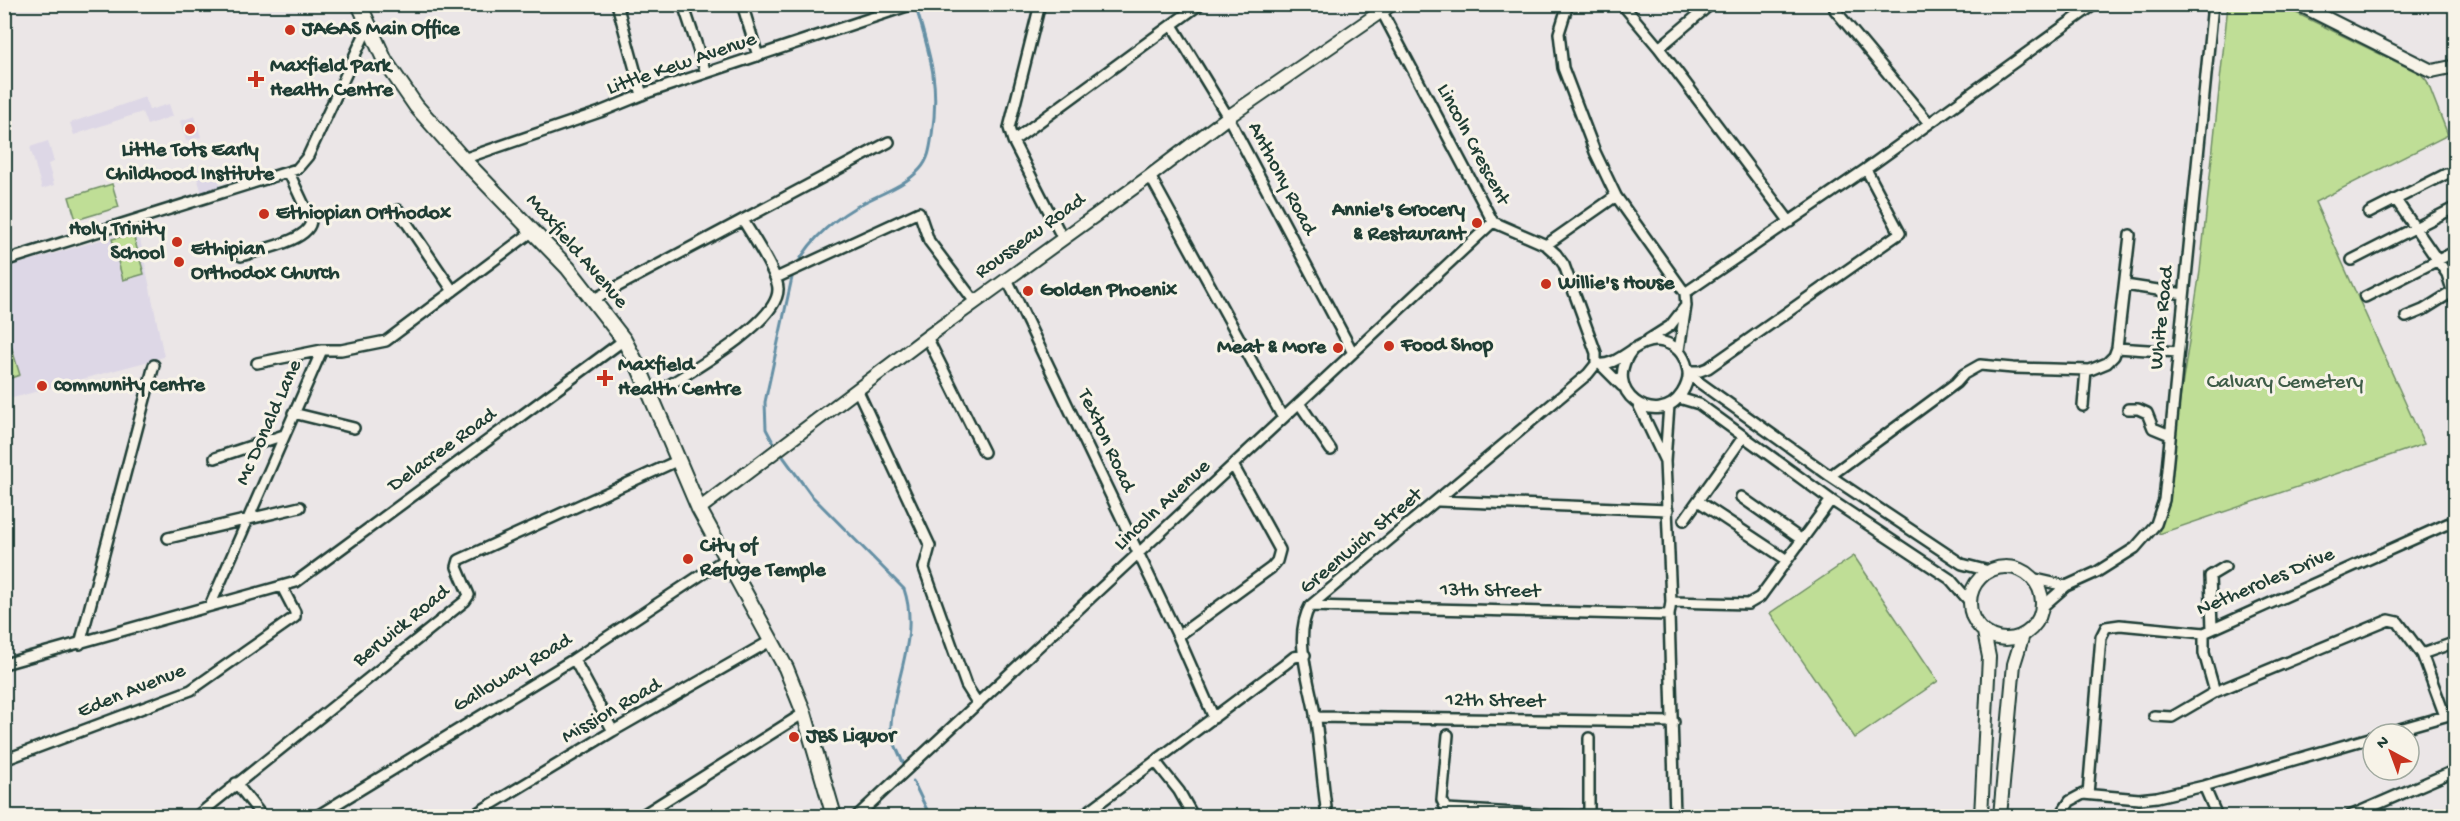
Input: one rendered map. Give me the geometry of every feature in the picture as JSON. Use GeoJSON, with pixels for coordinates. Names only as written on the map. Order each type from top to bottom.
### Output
{"type":"FeatureCollection","features":[{"type":"Feature","properties":{"kind":"main road","name":"Maxfield Avenue"},"geometry":{"type":"LineString","coordinates":[[359,4],[385,61],[416,106],[463,159],[533,231],[594,300],[624,340],[651,396],[699,508],[725,559],[772,640],[804,713],[834,816]]}},
{"type":"Feature","properties":{"kind":"street"},"geometry":{"type":"LineString","coordinates":[[617,4],[642,95]]}},
{"type":"Feature","properties":{"kind":"street"},"geometry":{"type":"LineString","coordinates":[[683,4],[706,73]]}},
{"type":"Feature","properties":{"kind":"street"},"geometry":{"type":"LineString","coordinates":[[742,4],[758,56]]}},
{"type":"Feature","properties":{"kind":"street"},"geometry":{"type":"LineString","coordinates":[[1040,4],[1009,128],[1013,141],[1063,239]]}},
{"type":"Feature","properties":{"kind":"street"},"geometry":{"type":"LineString","coordinates":[[1013,141],[1200,4]]}},
{"type":"Feature","properties":{"kind":"street"},"geometry":{"type":"LineString","coordinates":[[1569,4],[1559,33],[1563,68],[1595,152],[1616,196],[1685,293],[1686,306],[1678,351]]}},
{"type":"Feature","properties":{"kind":"street"},"geometry":{"type":"LineString","coordinates":[[1622,4],[1659,48],[1790,222]]}},
{"type":"Feature","properties":{"kind":"street"},"geometry":{"type":"LineString","coordinates":[[1659,48],[1711,4]]}},
{"type":"Feature","properties":{"kind":"street"},"geometry":{"type":"LineString","coordinates":[[1843,4],[1835,10],[1929,123]]}},
{"type":"Feature","properties":{"kind":"street"},"geometry":{"type":"LineString","coordinates":[[1685,293],[1866,169],[2095,4]]}},
{"type":"Feature","properties":{"kind":"street","name":"White Road"},"geometry":{"type":"LineString","coordinates":[[2041,608],[2066,586],[2125,556],[2151,533],[2164,500],[2213,4]]}},
{"type":"Feature","properties":{"kind":"street"},"geometry":{"type":"LineString","coordinates":[[2298,4],[2432,71],[2456,66]]}},
{"type":"Feature","properties":{"kind":"street","name":"Little Kew Avenue"},"geometry":{"type":"LineString","coordinates":[[463,159],[706,73],[912,5]]}},
{"type":"Feature","properties":{"kind":"street","name":"Rousseau Road"},"geometry":{"type":"LineString","coordinates":[[699,508],[927,337],[1228,117],[1384,7]]}},
{"type":"Feature","properties":{"kind":"street","name":"Lincoln Crescent"},"geometry":{"type":"LineString","coordinates":[[1384,7],[1493,222],[1546,245],[1564,265],[1599,364]]}},
{"type":"Feature","properties":{"kind":"street","name":"Anthony Road"},"geometry":{"type":"LineString","coordinates":[[1172,25],[1228,117],[1353,353]]}},
{"type":"Feature","properties":{"kind":"street"},"geometry":{"type":"LineString","coordinates":[[4,261],[289,173],[303,164],[368,27]]}},
{"type":"Feature","properties":{"kind":"street"},"geometry":{"type":"LineString","coordinates":[[594,300],[889,142]]}},
{"type":"Feature","properties":{"kind":"street"},"geometry":{"type":"LineString","coordinates":[[1688,373],[1708,368],[1900,233],[1866,169]]}},
{"type":"Feature","properties":{"kind":"street"},"geometry":{"type":"LineString","coordinates":[[241,256],[288,241],[306,232],[311,226],[311,220],[289,173]]}},
{"type":"Feature","properties":{"kind":"street"},"geometry":{"type":"LineString","coordinates":[[2369,213],[2446,174]]}},
{"type":"Feature","properties":{"kind":"street"},"geometry":{"type":"LineString","coordinates":[[1150,176],[1283,418]]}},
{"type":"Feature","properties":{"kind":"street"},"geometry":{"type":"LineString","coordinates":[[1546,245],[1616,196]]}},
{"type":"Feature","properties":{"kind":"street"},"geometry":{"type":"LineString","coordinates":[[2396,200],[2447,274],[2456,302]]}},
{"type":"Feature","properties":{"kind":"street"},"geometry":{"type":"LineString","coordinates":[[2352,260],[2456,207]]}},
{"type":"Feature","properties":{"kind":"street"},"geometry":{"type":"LineString","coordinates":[[398,210],[453,291]]}},
{"type":"Feature","properties":{"kind":"street"},"geometry":{"type":"LineString","coordinates":[[776,278],[919,212],[928,240],[975,302]]}},
{"type":"Feature","properties":{"kind":"street"},"geometry":{"type":"LineString","coordinates":[[651,396],[747,334],[762,320],[779,291],[776,278],[743,220]]}},
{"type":"Feature","properties":{"kind":"street","name":"Lincoln Avenue"},"geometry":{"type":"LineString","coordinates":[[857,816],[1493,222]]}},
{"type":"Feature","properties":{"kind":"street","name":"Mc Donald Lane"},"geometry":{"type":"LineString","coordinates":[[210,606],[322,350],[341,350],[386,341],[533,231]]}},
{"type":"Feature","properties":{"kind":"street"},"geometry":{"type":"LineString","coordinates":[[1830,476],[1956,383],[1964,374],[1980,365],[2086,370],[2107,363],[2114,356],[2117,348],[2130,235]]}},
{"type":"Feature","properties":{"kind":"street"},"geometry":{"type":"LineString","coordinates":[[2365,297],[2456,251]]}},
{"type":"Feature","properties":{"kind":"street","name":"Texton Road"},"geometry":{"type":"LineString","coordinates":[[1007,279],[1178,636],[1214,718]]}},
{"type":"Feature","properties":{"kind":"street"},"geometry":{"type":"LineString","coordinates":[[2125,285],[2184,294]]}},
{"type":"Feature","properties":{"kind":"street"},"geometry":{"type":"LineString","coordinates":[[2406,317],[2452,292]]}},
{"type":"Feature","properties":{"kind":"street"},"geometry":{"type":"LineString","coordinates":[[1628,395],[1622,384],[1621,371],[1625,359],[1633,349],[1670,326],[1686,306]]}},
{"type":"Feature","properties":{"kind":"street"},"geometry":{"type":"LineString","coordinates":[[927,337],[984,452]]}},
{"type":"Feature","properties":{"kind":"street","name":"Delacree Road"},"geometry":{"type":"LineString","coordinates":[[4,664],[297,582],[624,340]]}},
{"type":"Feature","properties":{"kind":"street"},"geometry":{"type":"LineString","coordinates":[[1638,404],[1654,408],[1669,405],[1679,398],[1686,387],[1688,373],[1685,360],[1678,351],[1662,342],[1643,343]]}},
{"type":"Feature","properties":{"kind":"street"},"geometry":{"type":"LineString","coordinates":[[2117,348],[2178,352]]}},
{"type":"Feature","properties":{"kind":"street","name":"Greenwich Street"},"geometry":{"type":"LineString","coordinates":[[1327,816],[1305,655],[1303,624],[1304,616],[1310,606],[1439,501],[1599,364],[1624,356],[1633,349]]}},
{"type":"Feature","properties":{"kind":"street"},"geometry":{"type":"LineString","coordinates":[[257,363],[322,350]]}},
{"type":"Feature","properties":{"kind":"street"},"geometry":{"type":"LineString","coordinates":[[1599,364],[1638,404],[1665,461]]}},
{"type":"Feature","properties":{"kind":"street"},"geometry":{"type":"LineString","coordinates":[[80,644],[154,365]]}},
{"type":"Feature","properties":{"kind":"street"},"geometry":{"type":"LineString","coordinates":[[2083,406],[2086,370]]}},
{"type":"Feature","properties":{"kind":"street"},"geometry":{"type":"LineString","coordinates":[[1688,373],[1830,476],[1962,564],[1989,571]]}},
{"type":"Feature","properties":{"kind":"street"},"geometry":{"type":"LineString","coordinates":[[857,389],[930,546],[924,568],[966,684],[978,704]]}},
{"type":"Feature","properties":{"kind":"street"},"geometry":{"type":"LineString","coordinates":[[1679,398],[1699,404],[1831,500],[1950,579],[1970,602]]}},
{"type":"Feature","properties":{"kind":"street"},"geometry":{"type":"LineString","coordinates":[[1299,403],[1331,450]]}},
{"type":"Feature","properties":{"kind":"street"},"geometry":{"type":"LineString","coordinates":[[1669,405],[1665,461],[1671,602],[1669,615],[1674,722],[1675,816]]}},
{"type":"Feature","properties":{"kind":"street"},"geometry":{"type":"LineString","coordinates":[[2128,409],[2138,409],[2147,413],[2153,428],[2170,435]]}},
{"type":"Feature","properties":{"kind":"street"},"geometry":{"type":"LineString","coordinates":[[293,413],[354,428]]}},
{"type":"Feature","properties":{"kind":"street"},"geometry":{"type":"LineString","coordinates":[[215,458],[284,435]]}},
{"type":"Feature","properties":{"kind":"street"},"geometry":{"type":"LineString","coordinates":[[1684,520],[1744,436]]}},
{"type":"Feature","properties":{"kind":"street","name":"Berwick Road"},"geometry":{"type":"LineString","coordinates":[[197,816],[465,601],[468,595],[457,567],[459,560],[679,460]]}},
{"type":"Feature","properties":{"kind":"street"},"geometry":{"type":"LineString","coordinates":[[1178,636],[1242,591],[1277,561],[1280,550],[1233,465]]}},
{"type":"Feature","properties":{"kind":"street"},"geometry":{"type":"LineString","coordinates":[[1742,497],[1802,540]]}},
{"type":"Feature","properties":{"kind":"street"},"geometry":{"type":"LineString","coordinates":[[1671,602],[1748,604],[1760,597],[1831,500]]}},
{"type":"Feature","properties":{"kind":"street"},"geometry":{"type":"LineString","coordinates":[[1439,501],[1668,510]]}},
{"type":"Feature","properties":{"kind":"street"},"geometry":{"type":"LineString","coordinates":[[1698,501],[1787,560]]}},
{"type":"Feature","properties":{"kind":"street"},"geometry":{"type":"LineString","coordinates":[[168,538],[300,507]]}},
{"type":"Feature","properties":{"kind":"street","name":"Netheroles Drive"},"geometry":{"type":"LineString","coordinates":[[2088,794],[2101,637],[2106,627],[2120,625],[2208,630],[2456,520]]}},
{"type":"Feature","properties":{"kind":"street","name":"Galloway Road"},"geometry":{"type":"LineString","coordinates":[[316,816],[574,659],[725,559]]}},
{"type":"Feature","properties":{"kind":"street"},"geometry":{"type":"LineString","coordinates":[[2007,567],[2024,572],[2038,587],[2041,597],[2038,619],[2023,635],[2007,639],[1991,636],[1984,632],[1973,619],[1970,602],[1972,590],[1979,579],[1989,571],[2007,567]]}},
{"type":"Feature","properties":{"kind":"street"},"geometry":{"type":"LineString","coordinates":[[2215,692],[2204,653],[2208,630],[2210,576],[2225,567]]}},
{"type":"Feature","properties":{"kind":"street"},"geometry":{"type":"LineString","coordinates":[[2031,578],[2066,586]]}},
{"type":"Feature","properties":{"kind":"street","name":"Eden Avenue"},"geometry":{"type":"LineString","coordinates":[[4,760],[191,690],[295,617],[296,612],[282,586]]}},
{"type":"Feature","properties":{"kind":"street","name":"13th Street"},"geometry":{"type":"LineString","coordinates":[[1310,606],[1669,615]]}},
{"type":"Feature","properties":{"kind":"street"},"geometry":{"type":"LineString","coordinates":[[2154,717],[2172,717],[2215,692],[2389,620],[2398,622],[2422,654],[2445,716]]}},
{"type":"Feature","properties":{"kind":"street"},"geometry":{"type":"LineString","coordinates":[[1981,816],[1989,657],[1984,632]]}},
{"type":"Feature","properties":{"kind":"street"},"geometry":{"type":"LineString","coordinates":[[2000,816],[2014,664],[2023,635]]}},
{"type":"Feature","properties":{"kind":"street","name":"Mission Road"},"geometry":{"type":"LineString","coordinates":[[472,816],[772,640]]}},
{"type":"Feature","properties":{"kind":"street"},"geometry":{"type":"LineString","coordinates":[[2422,654],[2456,642]]}},
{"type":"Feature","properties":{"kind":"street"},"geometry":{"type":"LineString","coordinates":[[1082,816],[1294,657],[1305,655]]}},
{"type":"Feature","properties":{"kind":"street"},"geometry":{"type":"LineString","coordinates":[[574,659],[614,731]]}},
{"type":"Feature","properties":{"kind":"street"},"geometry":{"type":"LineString","coordinates":[[641,816],[804,713]]}},
{"type":"Feature","properties":{"kind":"street"},"geometry":{"type":"LineString","coordinates":[[2421,723],[2456,713]]}},
{"type":"Feature","properties":{"kind":"street","name":"12th Street"},"geometry":{"type":"LineString","coordinates":[[1315,717],[1674,722]]}},
{"type":"Feature","properties":{"kind":"street"},"geometry":{"type":"LineString","coordinates":[[1448,735],[1442,801],[1446,809],[1548,816],[1581,816],[1589,812],[1589,738]]}},
{"type":"Feature","properties":{"kind":"street"},"geometry":{"type":"LineString","coordinates":[[2064,816],[2064,810],[2076,796],[2088,794],[2139,799],[2204,786],[2361,740]]}},
{"type":"Feature","properties":{"kind":"street"},"geometry":{"type":"LineString","coordinates":[[1155,761],[1179,791],[1193,816]]}},
{"type":"Feature","properties":{"kind":"street"},"geometry":{"type":"LineString","coordinates":[[2350,816],[2456,770]]}},
{"type":"Feature","properties":{"kind":"street"},"geometry":{"type":"LineString","coordinates":[[236,783],[262,816]]}},
{"type":"Feature","properties":{"kind":"street"},"geometry":{"type":"LineString","coordinates":[[2204,786],[2217,816]]}},
{"type":"Feature","properties":{"kind":"shaded area"},"geometry":{"type":"Polygon","coordinates":[[[145,97],[149,110],[169,104],[173,116],[147,125],[142,112],[74,135],[70,123],[145,97]]]}},
{"type":"Feature","properties":{"kind":"shaded area","name":"Little Tots Early Childhood Institute"},"geometry":{"type":"Polygon","coordinates":[[[195,116],[201,137],[186,141],[180,121],[195,116]]]}},
{"type":"Feature","properties":{"kind":"shaded area"},"geometry":{"type":"Polygon","coordinates":[[[48,141],[54,162],[48,164],[54,185],[42,189],[30,147],[48,141]]]}},
{"type":"Feature","properties":{"kind":"shaded area"},"geometry":{"type":"Polygon","coordinates":[[[214,164],[221,188],[202,194],[195,170],[214,164]]]}},
{"type":"Feature","properties":{"kind":"shaded area","name":"community centre"},"geometry":{"type":"Polygon","coordinates":[[[138,229],[164,357],[5,400],[5,268],[138,229]]]}},
{"type":"Feature","properties":{"kind":"green space","name":"Calvary Cemetery"},"geometry":{"type":"Polygon","coordinates":[[[2228,5],[2280,5],[2421,74],[2427,81],[2448,135],[2315,202],[2424,444],[2159,534],[2200,271],[2228,5]]]}},
{"type":"Feature","properties":{"kind":"green space"},"geometry":{"type":"Polygon","coordinates":[[[112,184],[119,207],[76,220],[69,197],[112,184]]]}},
{"type":"Feature","properties":{"kind":"green space"},"geometry":{"type":"Polygon","coordinates":[[[133,234],[144,274],[123,280],[112,239],[133,234]]]}},
{"type":"Feature","properties":{"kind":"green space"},"geometry":{"type":"Polygon","coordinates":[[[4,323],[20,375],[5,380],[4,380],[4,323]]]}},
{"type":"Feature","properties":{"kind":"green space"},"geometry":{"type":"Polygon","coordinates":[[[1854,556],[1938,681],[1855,738],[1770,613],[1854,556]]]}},
{"type":"Feature","properties":{"kind":"waterway"},"geometry":{"type":"LineString","coordinates":[[796,267],[817,237],[835,221],[908,179],[920,169],[927,157],[934,116],[934,84],[929,54],[915,4]]}},
{"type":"Feature","properties":{"kind":"waterway"},"geometry":{"type":"LineString","coordinates":[[775,446],[766,429],[765,402],[793,273]]}},
{"type":"Feature","properties":{"kind":"waterway"},"geometry":{"type":"LineString","coordinates":[[779,451],[811,495],[904,589],[908,606],[908,641],[893,708],[891,730],[906,769]]}},
{"type":"Feature","properties":{"kind":"waterway"},"geometry":{"type":"LineString","coordinates":[[913,781],[930,816]]}},
{"type":"Feature","properties":{"kind":"place","name":"JAGAS Main Office"},"geometry":{"type":"Point","coordinates":[290,30]}},
{"type":"Feature","properties":{"kind":"place","name":"Maxfield Park Health Centre"},"geometry":{"type":"Point","coordinates":[256,79]}},
{"type":"Feature","properties":{"kind":"place","name":"Little Tots Early Childhood Institute"},"geometry":{"type":"Point","coordinates":[190,129]}},
{"type":"Feature","properties":{"kind":"place","name":"Ethiopian Orthodox"},"geometry":{"type":"Point","coordinates":[264,214]}},
{"type":"Feature","properties":{"kind":"place","name":"Annie's Grocery & Restaurant"},"geometry":{"type":"Point","coordinates":[1477,223]}},
{"type":"Feature","properties":{"kind":"place","name":"Holy Trinity School"},"geometry":{"type":"Point","coordinates":[177,242]}},
{"type":"Feature","properties":{"kind":"place","name":"Ethipian Orthodox Church"},"geometry":{"type":"Point","coordinates":[179,262]}},
{"type":"Feature","properties":{"kind":"place","name":"Willie's House"},"geometry":{"type":"Point","coordinates":[1546,284]}},
{"type":"Feature","properties":{"kind":"place","name":"Golden Phoenix"},"geometry":{"type":"Point","coordinates":[1028,291]}},
{"type":"Feature","properties":{"kind":"place","name":"Food Shop"},"geometry":{"type":"Point","coordinates":[1389,346]}},
{"type":"Feature","properties":{"kind":"place","name":"Meat & More"},"geometry":{"type":"Point","coordinates":[1338,348]}},
{"type":"Feature","properties":{"kind":"place","name":"Maxfield Health Centre"},"geometry":{"type":"Point","coordinates":[605,378]}},
{"type":"Feature","properties":{"kind":"place","name":"community centre"},"geometry":{"type":"Point","coordinates":[42,386]}},
{"type":"Feature","properties":{"kind":"place","name":"City of Refuge Temple"},"geometry":{"type":"Point","coordinates":[688,559]}},
{"type":"Feature","properties":{"kind":"place","name":"JBS Liquor"},"geometry":{"type":"Point","coordinates":[794,737]}}]}
